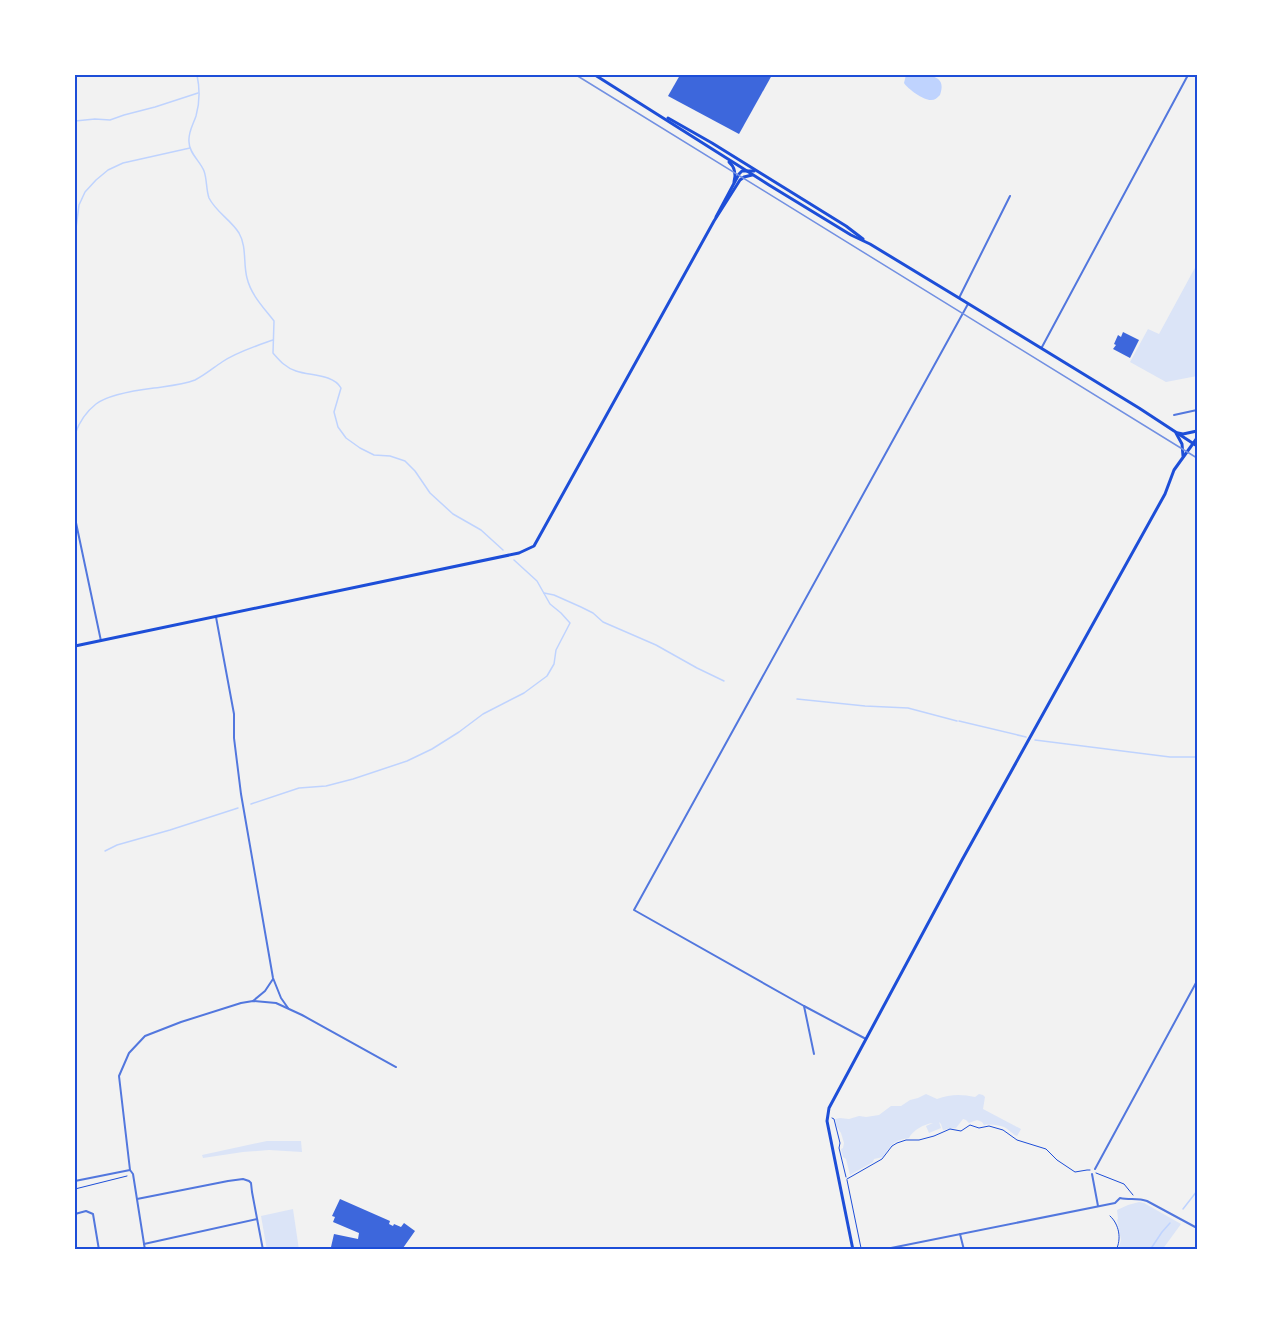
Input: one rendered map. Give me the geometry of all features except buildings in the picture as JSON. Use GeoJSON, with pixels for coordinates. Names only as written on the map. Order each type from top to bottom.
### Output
{"type":"FeatureCollection","features":[{"type":"Feature","properties":{"kind":"main road"},"geometry":{"type":"LineString","coordinates":[[595,75],[746,171],[754,173]]}},
{"type":"Feature","properties":{"kind":"main road"},"geometry":{"type":"LineString","coordinates":[[647,107],[712,143],[754,173],[846,226],[870,244],[1139,408],[1197,446]]}},
{"type":"Feature","properties":{"kind":"main road"},"geometry":{"type":"LineString","coordinates":[[713,150],[731,164],[735,174],[734,182]]}},
{"type":"Feature","properties":{"kind":"main road"},"geometry":{"type":"LineString","coordinates":[[714,221],[739,174],[746,171]]}},
{"type":"Feature","properties":{"kind":"main road"},"geometry":{"type":"LineString","coordinates":[[75,646],[519,553],[534,546],[714,221],[740,180],[754,173]]}},
{"type":"Feature","properties":{"kind":"main road"},"geometry":{"type":"LineString","coordinates":[[1174,432],[1183,434],[1197,431]]}},
{"type":"Feature","properties":{"kind":"main road"},"geometry":{"type":"LineString","coordinates":[[1174,432],[1182,444],[1183,456]]}},
{"type":"Feature","properties":{"kind":"main road"},"geometry":{"type":"LineString","coordinates":[[853,1250],[827,1115],[829,1108],[1165,494],[1174,470],[1197,438]]}},
{"type":"Feature","properties":{"kind":"street"},"geometry":{"type":"LineString","coordinates":[[1041,348],[1188,75]]}},
{"type":"Feature","properties":{"kind":"street"},"geometry":{"type":"LineString","coordinates":[[958,298],[1010,196]]}},
{"type":"Feature","properties":{"kind":"street"},"geometry":{"type":"LineString","coordinates":[[866,1039],[634,910],[968,304]]}},
{"type":"Feature","properties":{"kind":"street"},"geometry":{"type":"LineString","coordinates":[[1174,415],[1197,410]]}},
{"type":"Feature","properties":{"kind":"street"},"geometry":{"type":"LineString","coordinates":[[75,518],[101,641]]}},
{"type":"Feature","properties":{"kind":"street"},"geometry":{"type":"LineString","coordinates":[[216,616],[234,714],[234,738],[241,794],[273,978],[288,1008]]}},
{"type":"Feature","properties":{"kind":"street"},"geometry":{"type":"LineString","coordinates":[[253,1001],[265,991],[273,978]]}},
{"type":"Feature","properties":{"kind":"street"},"geometry":{"type":"LineString","coordinates":[[1095,1168],[1197,981]]}},
{"type":"Feature","properties":{"kind":"street"},"geometry":{"type":"LineString","coordinates":[[145,1250],[133,1174],[130,1170],[119,1076],[129,1053],[146,1036],[240,1004],[253,1001],[276,1003],[396,1067]]}},
{"type":"Feature","properties":{"kind":"street"},"geometry":{"type":"LineString","coordinates":[[804,1006],[814,1054]]}},
{"type":"Feature","properties":{"kind":"street"},"geometry":{"type":"LineString","coordinates":[[75,1181],[130,1170]]}},
{"type":"Feature","properties":{"kind":"street"},"geometry":{"type":"LineString","coordinates":[[1092,1174],[1098,1206]]}},
{"type":"Feature","properties":{"kind":"street"},"geometry":{"type":"LineString","coordinates":[[137,1199],[228,1181],[243,1179],[249,1181],[263,1250]]}},
{"type":"Feature","properties":{"kind":"street"},"geometry":{"type":"LineString","coordinates":[[881,1250],[1115,1203],[1120,1198],[1144,1199],[1197,1228]]}},
{"type":"Feature","properties":{"kind":"street"},"geometry":{"type":"LineString","coordinates":[[75,1214],[92,1213],[99,1250]]}},
{"type":"Feature","properties":{"kind":"street"},"geometry":{"type":"LineString","coordinates":[[144,1244],[258,1219]]}},
{"type":"Feature","properties":{"kind":"street"},"geometry":{"type":"LineString","coordinates":[[960,1234],[964,1250]]}},
{"type":"Feature","properties":{"kind":"path"},"geometry":{"type":"LineString","coordinates":[[827,1115],[834,1119],[840,1143],[839,1148],[860,1250]]}},
{"type":"Feature","properties":{"kind":"path"},"geometry":{"type":"LineString","coordinates":[[846,1179],[882,1160],[897,1143],[919,1140],[950,1129],[961,1131],[970,1125],[979,1128],[989,1126],[1004,1130],[1023,1143],[1044,1148],[1076,1172],[1087,1170],[1124,1184],[1135,1199]]}},
{"type":"Feature","properties":{"kind":"path"},"geometry":{"type":"LineString","coordinates":[[75,1189],[127,1176]]}},
{"type":"Feature","properties":{"kind":"path"},"geometry":{"type":"LineString","coordinates":[[1110,1216],[1116,1221],[1119,1238],[1116,1250]]}},
{"type":"Feature","properties":{"kind":"shaded area"},"geometry":{"type":"Polygon","coordinates":[[[1197,264],[1197,376],[1166,382],[1130,362],[1148,329],[1159,334],[1197,264]]]}},
{"type":"Feature","properties":{"kind":"shaded area"},"geometry":{"type":"Polygon","coordinates":[[[926,1094],[937,1099],[951,1095],[975,1097],[979,1094],[983,1095],[985,1097],[983,1109],[1021,1129],[1017,1136],[1002,1126],[984,1125],[977,1120],[969,1123],[963,1119],[956,1128],[943,1130],[939,1122],[941,1128],[929,1133],[926,1126],[933,1123],[916,1130],[909,1138],[896,1142],[883,1157],[874,1159],[873,1162],[850,1175],[841,1149],[844,1143],[835,1119],[879,1115],[891,1106],[901,1106],[926,1094]]]}},
{"type":"Feature","properties":{"kind":"shaded area"},"geometry":{"type":"Polygon","coordinates":[[[267,1141],[301,1141],[302,1152],[269,1150],[203,1158],[202,1155],[267,1141]]]}},
{"type":"Feature","properties":{"kind":"shaded area"},"geometry":{"type":"Polygon","coordinates":[[[1139,1202],[1181,1224],[1162,1250],[1118,1250],[1121,1240],[1117,1210],[1139,1202]]]}},
{"type":"Feature","properties":{"kind":"shaded area"},"geometry":{"type":"Polygon","coordinates":[[[293,1209],[299,1250],[267,1250],[261,1216],[293,1209]]]}},
{"type":"Feature","properties":{"kind":"water"},"geometry":{"type":"Polygon","coordinates":[[[906,75],[925,75],[937,78],[942,87],[940,95],[931,100],[920,96],[904,83],[906,75]]]}},
{"type":"Feature","properties":{"kind":"waterway"},"geometry":{"type":"LineString","coordinates":[[197,75],[199,101],[189,135],[189,146],[204,171],[209,198],[239,233],[244,249],[249,284],[258,301],[274,321],[273,353],[292,370],[327,378],[337,383],[341,388],[334,412],[338,427],[346,438],[374,455],[390,456],[405,461],[430,493],[453,514],[481,530],[503,550]]}},
{"type":"Feature","properties":{"kind":"waterway"},"geometry":{"type":"LineString","coordinates":[[75,121],[110,120],[198,93]]}},
{"type":"Feature","properties":{"kind":"waterway"},"geometry":{"type":"LineString","coordinates":[[75,236],[79,205],[85,192],[108,170],[123,163],[190,148]]}},
{"type":"Feature","properties":{"kind":"waterway"},"geometry":{"type":"LineString","coordinates":[[75,434],[86,414],[108,398],[195,380],[234,355],[273,340]]}},
{"type":"Feature","properties":{"kind":"waterway"},"geometry":{"type":"LineString","coordinates":[[251,804],[299,788],[326,786],[353,779],[407,761],[432,749],[483,714],[524,693],[547,676],[554,664],[556,650],[570,623],[550,604],[537,581],[514,560]]}},
{"type":"Feature","properties":{"kind":"waterway"},"geometry":{"type":"LineString","coordinates":[[544,593],[581,607],[593,613],[603,622],[656,645],[724,681]]}},
{"type":"Feature","properties":{"kind":"waterway"},"geometry":{"type":"LineString","coordinates":[[797,699],[908,708],[957,721]]}},
{"type":"Feature","properties":{"kind":"waterway"},"geometry":{"type":"LineString","coordinates":[[959,721],[1026,737]]}},
{"type":"Feature","properties":{"kind":"waterway"},"geometry":{"type":"LineString","coordinates":[[1035,740],[1170,757],[1197,757]]}},
{"type":"Feature","properties":{"kind":"waterway"},"geometry":{"type":"LineString","coordinates":[[105,851],[117,845],[238,808]]}},
{"type":"Feature","properties":{"kind":"waterway"},"geometry":{"type":"LineString","coordinates":[[1183,1209],[1197,1191]]}},
{"type":"Feature","properties":{"kind":"waterway"},"geometry":{"type":"LineString","coordinates":[[1150,1250],[1170,1223]]}},
{"type":"Feature","properties":{"kind":"railway"},"geometry":{"type":"LineString","coordinates":[[576,75],[1197,458]]}}]}
